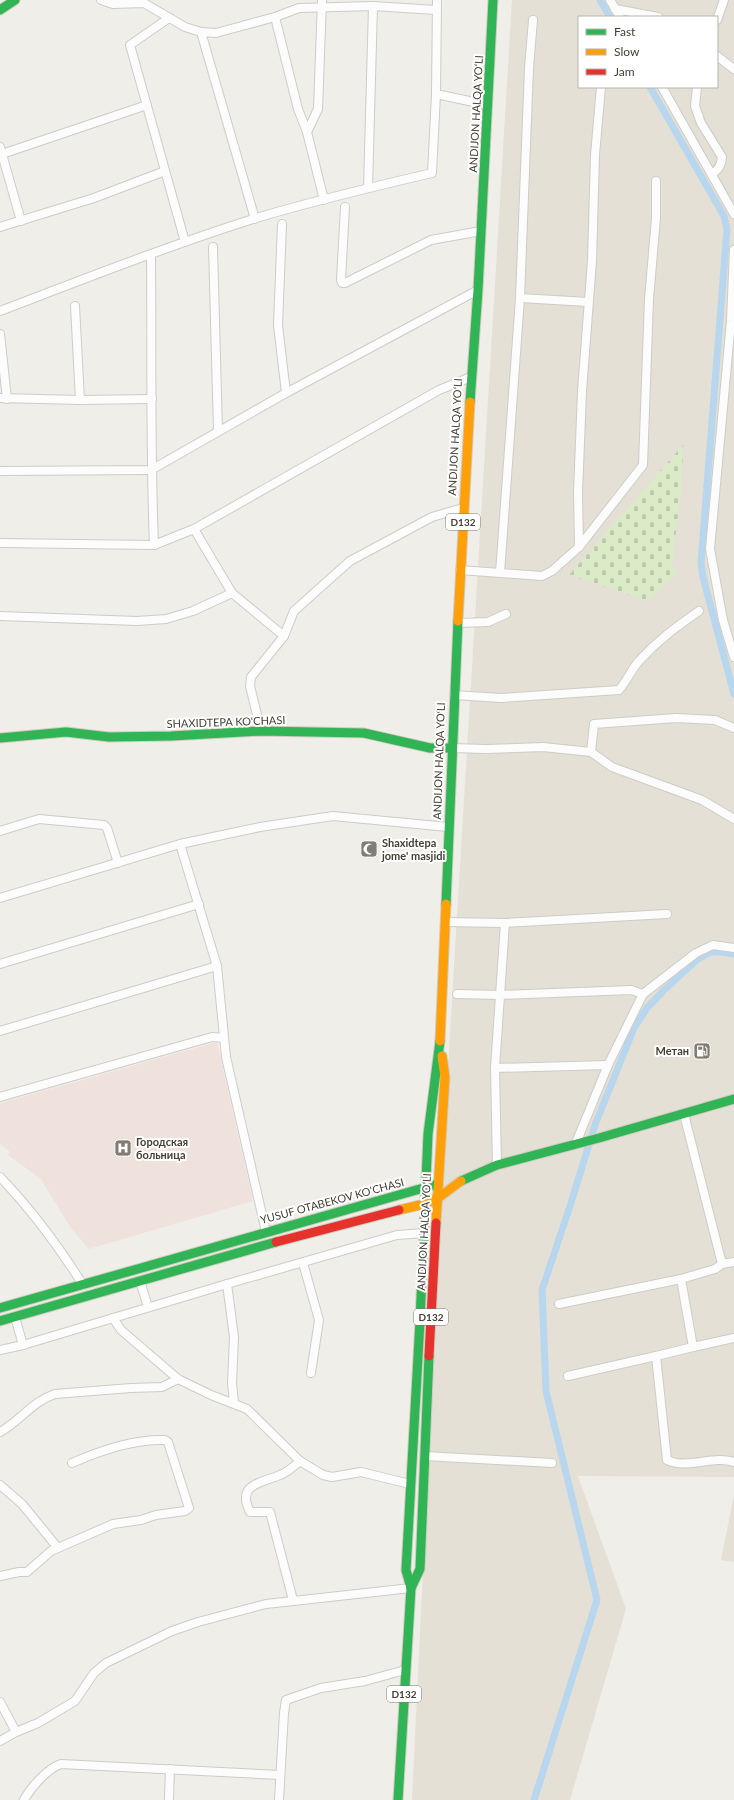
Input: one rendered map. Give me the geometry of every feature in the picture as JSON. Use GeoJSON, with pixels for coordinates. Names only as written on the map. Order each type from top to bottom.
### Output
{"type":"FeatureCollection","features":[{"type":"Feature","properties":{"kind":"main road"},"geometry":{"type":"LineString","coordinates":[[0,10],[15,0]]}},
{"type":"Feature","properties":{"kind":"main road","name":"ANDIJON HALQA YO‘LI"},"geometry":{"type":"LineString","coordinates":[[398,1800],[411,1588],[406,1570],[424,1232],[424,1204],[433,1080],[440,1044],[451,748],[463,508],[478,290],[493,0]]}},
{"type":"Feature","properties":{"kind":"main road","name":"SHAXIDTEPA KO'CHASI"},"geometry":{"type":"LineString","coordinates":[[0,738],[66,732],[117,737],[171,736],[261,731],[364,733],[430,748],[451,748]]}},
{"type":"Feature","properties":{"kind":"main road","name":"ANDIJON HALQA YO‘LI"},"geometry":{"type":"LineString","coordinates":[[411,1588],[420,1569],[424,1456],[445,1077],[440,1044]]}},
{"type":"Feature","properties":{"kind":"main road"},"geometry":{"type":"LineString","coordinates":[[0,1321],[268,1244],[424,1204],[438,1198],[461,1181],[497,1165],[734,1099]]}},
{"type":"Feature","properties":{"kind":"main road","name":"YUSUF OTABEKOV KO'CHASI"},"geometry":{"type":"LineString","coordinates":[[0,1308],[439,1184],[461,1181]]}},
{"type":"Feature","properties":{"kind":"street"},"geometry":{"type":"LineString","coordinates":[[101,0],[113,4],[144,3],[158,10],[169,18],[201,32],[216,33],[275,17],[299,8],[322,4],[436,10]]}},
{"type":"Feature","properties":{"kind":"street"},"geometry":{"type":"LineString","coordinates":[[0,311],[185,242],[255,219],[368,188],[432,173],[436,94],[437,0]]}},
{"type":"Feature","properties":{"kind":"street"},"geometry":{"type":"LineString","coordinates":[[610,0],[619,16]]}},
{"type":"Feature","properties":{"kind":"street"},"geometry":{"type":"LineString","coordinates":[[718,17],[724,0]]}},
{"type":"Feature","properties":{"kind":"street"},"geometry":{"type":"LineString","coordinates":[[308,132],[318,109],[322,4]]}},
{"type":"Feature","properties":{"kind":"street"},"geometry":{"type":"LineString","coordinates":[[368,188],[373,6]]}},
{"type":"Feature","properties":{"kind":"street"},"geometry":{"type":"LineString","coordinates":[[615,9],[653,16]]}},
{"type":"Feature","properties":{"kind":"street"},"geometry":{"type":"LineString","coordinates":[[275,17],[298,109],[308,132],[324,200]]}},
{"type":"Feature","properties":{"kind":"street"},"geometry":{"type":"LineString","coordinates":[[169,18],[130,44],[185,242]]}},
{"type":"Feature","properties":{"kind":"street"},"geometry":{"type":"LineString","coordinates":[[500,573],[520,298],[529,68],[533,20]]}},
{"type":"Feature","properties":{"kind":"street"},"geometry":{"type":"LineString","coordinates":[[201,32],[255,219]]}},
{"type":"Feature","properties":{"kind":"street"},"geometry":{"type":"LineString","coordinates":[[718,57],[734,69]]}},
{"type":"Feature","properties":{"kind":"street"},"geometry":{"type":"LineString","coordinates":[[578,547],[578,492],[582,391],[595,155],[601,88]]}},
{"type":"Feature","properties":{"kind":"street"},"geometry":{"type":"LineString","coordinates":[[663,88],[734,214]]}},
{"type":"Feature","properties":{"kind":"street"},"geometry":{"type":"LineString","coordinates":[[697,88],[695,106],[701,123],[722,157],[722,164],[719,169],[712,174]]}},
{"type":"Feature","properties":{"kind":"street"},"geometry":{"type":"LineString","coordinates":[[436,94],[488,105]]}},
{"type":"Feature","properties":{"kind":"street"},"geometry":{"type":"LineString","coordinates":[[21,221],[1,151],[147,106]]}},
{"type":"Feature","properties":{"kind":"street"},"geometry":{"type":"LineString","coordinates":[[0,226],[21,221],[94,198],[165,171]]}},
{"type":"Feature","properties":{"kind":"street"},"geometry":{"type":"LineString","coordinates":[[460,570],[542,576],[552,571],[578,547],[643,465],[649,299],[656,218],[656,181]]}},
{"type":"Feature","properties":{"kind":"street"},"geometry":{"type":"LineString","coordinates":[[345,207],[342,283],[346,283],[431,240],[481,231]]}},
{"type":"Feature","properties":{"kind":"street"},"geometry":{"type":"LineString","coordinates":[[282,224],[278,325],[286,393]]}},
{"type":"Feature","properties":{"kind":"street"},"geometry":{"type":"LineString","coordinates":[[213,247],[218,432]]}},
{"type":"Feature","properties":{"kind":"street"},"geometry":{"type":"LineString","coordinates":[[734,250],[731,320],[710,549],[723,620],[734,657]]}},
{"type":"Feature","properties":{"kind":"street"},"geometry":{"type":"LineString","coordinates":[[151,255],[151,470],[154,545]]}},
{"type":"Feature","properties":{"kind":"street"},"geometry":{"type":"LineString","coordinates":[[0,471],[151,470],[286,393],[478,290]]}},
{"type":"Feature","properties":{"kind":"street"},"geometry":{"type":"LineString","coordinates":[[520,298],[588,302]]}},
{"type":"Feature","properties":{"kind":"street"},"geometry":{"type":"LineString","coordinates":[[75,306],[80,400]]}},
{"type":"Feature","properties":{"kind":"street"},"geometry":{"type":"LineString","coordinates":[[0,334],[4,399],[152,399]]}},
{"type":"Feature","properties":{"kind":"street"},"geometry":{"type":"LineString","coordinates":[[0,543],[154,545],[194,529],[439,390],[471,377]]}},
{"type":"Feature","properties":{"kind":"street"},"geometry":{"type":"LineString","coordinates":[[261,731],[250,686],[251,677],[284,636],[294,612],[350,561],[432,517],[463,508]]}},
{"type":"Feature","properties":{"kind":"street"},"geometry":{"type":"LineString","coordinates":[[194,529],[232,593],[284,636]]}},
{"type":"Feature","properties":{"kind":"street"},"geometry":{"type":"LineString","coordinates":[[0,616],[137,621],[166,619],[193,611],[232,593]]}},
{"type":"Feature","properties":{"kind":"street"},"geometry":{"type":"LineString","coordinates":[[454,695],[501,698],[619,690],[637,663],[666,633],[699,611]]}},
{"type":"Feature","properties":{"kind":"street"},"geometry":{"type":"LineString","coordinates":[[458,623],[488,622],[506,614]]}},
{"type":"Feature","properties":{"kind":"street"},"geometry":{"type":"LineString","coordinates":[[591,752],[594,724],[676,718],[715,720],[734,728]]}},
{"type":"Feature","properties":{"kind":"street"},"geometry":{"type":"LineString","coordinates":[[451,748],[486,749],[544,747],[591,752],[612,767],[702,800],[734,819]]}},
{"type":"Feature","properties":{"kind":"street"},"geometry":{"type":"LineString","coordinates":[[0,898],[180,844],[260,827],[333,816],[448,827]]}},
{"type":"Feature","properties":{"kind":"street"},"geometry":{"type":"LineString","coordinates":[[0,831],[38,820],[104,825],[107,828],[118,863]]}},
{"type":"Feature","properties":{"kind":"street"},"geometry":{"type":"LineString","coordinates":[[180,844],[217,966],[226,1057],[266,1232]]}},
{"type":"Feature","properties":{"kind":"street"},"geometry":{"type":"LineString","coordinates":[[0,964],[199,904]]}},
{"type":"Feature","properties":{"kind":"street"},"geometry":{"type":"LineString","coordinates":[[445,922],[505,923],[666,914]]}},
{"type":"Feature","properties":{"kind":"street"},"geometry":{"type":"LineString","coordinates":[[497,1165],[495,1068],[505,923]]}},
{"type":"Feature","properties":{"kind":"street"},"geometry":{"type":"LineString","coordinates":[[579,1143],[608,1065],[643,994],[696,953],[714,945],[734,948]]}},
{"type":"Feature","properties":{"kind":"street"},"geometry":{"type":"LineString","coordinates":[[0,1031],[217,966]]}},
{"type":"Feature","properties":{"kind":"street"},"geometry":{"type":"LineString","coordinates":[[457,994],[500,995],[631,990],[643,994]]}},
{"type":"Feature","properties":{"kind":"street"},"geometry":{"type":"LineString","coordinates":[[0,1098],[212,1036],[224,1038]]}},
{"type":"Feature","properties":{"kind":"street"},"geometry":{"type":"LineString","coordinates":[[495,1068],[608,1065]]}},
{"type":"Feature","properties":{"kind":"street"},"geometry":{"type":"LineString","coordinates":[[684,1114],[722,1264]]}},
{"type":"Feature","properties":{"kind":"street"},"geometry":{"type":"LineString","coordinates":[[0,1177],[18,1195],[65,1258],[83,1285]]}},
{"type":"Feature","properties":{"kind":"street"},"geometry":{"type":"LineString","coordinates":[[0,1350],[23,1345],[397,1235],[424,1232]]}},
{"type":"Feature","properties":{"kind":"street"},"geometry":{"type":"LineString","coordinates":[[560,1304],[682,1280],[715,1269],[722,1264],[734,1262]]}},
{"type":"Feature","properties":{"kind":"street"},"geometry":{"type":"LineString","coordinates":[[303,1263],[319,1320],[311,1373]]}},
{"type":"Feature","properties":{"kind":"street"},"geometry":{"type":"LineString","coordinates":[[682,1280],[693,1347]]}},
{"type":"Feature","properties":{"kind":"street"},"geometry":{"type":"LineString","coordinates":[[140,1281],[148,1307]]}},
{"type":"Feature","properties":{"kind":"street"},"geometry":{"type":"LineString","coordinates":[[227,1284],[234,1337],[232,1383],[234,1402]]}},
{"type":"Feature","properties":{"kind":"street"},"geometry":{"type":"LineString","coordinates":[[15,1317],[23,1345]]}},
{"type":"Feature","properties":{"kind":"street"},"geometry":{"type":"LineString","coordinates":[[113,1318],[121,1330],[178,1379],[211,1395],[234,1402],[247,1409],[300,1461],[328,1477],[361,1472],[410,1484]]}},
{"type":"Feature","properties":{"kind":"street"},"geometry":{"type":"LineString","coordinates":[[568,1376],[734,1338]]}},
{"type":"Feature","properties":{"kind":"street"},"geometry":{"type":"LineString","coordinates":[[656,1356],[666,1460],[686,1462],[720,1460],[734,1462]]}},
{"type":"Feature","properties":{"kind":"street"},"geometry":{"type":"LineString","coordinates":[[0,1432],[11,1426],[36,1403],[50,1396],[131,1388],[162,1387],[178,1379]]}},
{"type":"Feature","properties":{"kind":"street"},"geometry":{"type":"LineString","coordinates":[[0,1576],[27,1572],[51,1551],[113,1524],[141,1520],[156,1515],[185,1511],[189,1508],[168,1442],[165,1440],[117,1446],[89,1455],[72,1463]]}},
{"type":"Feature","properties":{"kind":"street"},"geometry":{"type":"LineString","coordinates":[[424,1456],[552,1463]]}},
{"type":"Feature","properties":{"kind":"street"},"geometry":{"type":"LineString","coordinates":[[293,1600],[270,1512],[250,1512],[246,1495],[248,1490],[253,1486],[261,1481],[280,1475],[300,1461]]}},
{"type":"Feature","properties":{"kind":"street"},"geometry":{"type":"LineString","coordinates":[[0,1485],[22,1504],[58,1548]]}},
{"type":"Feature","properties":{"kind":"street"},"geometry":{"type":"LineString","coordinates":[[0,1741],[16,1732],[38,1723],[75,1701],[94,1673],[106,1663],[172,1631],[198,1622],[266,1604],[411,1588]]}},
{"type":"Feature","properties":{"kind":"street"},"geometry":{"type":"LineString","coordinates":[[279,1800],[286,1700],[320,1688],[365,1681],[405,1670]]}},
{"type":"Feature","properties":{"kind":"street"},"geometry":{"type":"LineString","coordinates":[[0,1702],[16,1732]]}},
{"type":"Feature","properties":{"kind":"street"},"geometry":{"type":"LineString","coordinates":[[24,1800],[39,1781],[53,1768],[61,1764],[280,1775]]}},
{"type":"Feature","properties":{"kind":"street"},"geometry":{"type":"LineString","coordinates":[[169,1800],[170,1769]]}},
{"type":"Feature","properties":{"kind":"shaded area"},"geometry":{"type":"Polygon","coordinates":[[[512,0],[734,0],[734,1477],[578,1476],[626,1609],[570,1800],[412,1800],[443,1150],[512,0]]]}},
{"type":"Feature","properties":{"kind":"shaded area","name":"Городская больница"},"geometry":{"type":"Polygon","coordinates":[[[217,1042],[253,1201],[89,1249],[70,1227],[41,1179],[8,1155],[10,1152],[0,1144],[0,1103],[217,1042]]]}},
{"type":"Feature","properties":{"kind":"shaded area"},"geometry":{"type":"Polygon","coordinates":[[[734,1495],[734,1562],[721,1560],[734,1495]]]}},
{"type":"Feature","properties":{"kind":"green space"},"geometry":{"type":"Polygon","coordinates":[[[683,445],[682,482],[672,564],[677,572],[648,601],[569,575],[683,445]]]}},
{"type":"Feature","properties":{"kind":"waterway"},"geometry":{"type":"LineString","coordinates":[[600,0],[609,16]]}},
{"type":"Feature","properties":{"kind":"waterway"},"geometry":{"type":"LineString","coordinates":[[651,88],[724,216],[727,229],[701,563],[703,577],[734,694]]}},
{"type":"Feature","properties":{"kind":"waterway"},"geometry":{"type":"LineString","coordinates":[[534,1800],[597,1600],[546,1391],[542,1290],[595,1125],[634,1028],[647,1008],[664,990],[698,959],[711,952],[734,954]]}},
{"type":"Feature","properties":{"kind":"traffic: fast"},"geometry":{"type":"LineString","coordinates":[[0,10],[15,0]]}},
{"type":"Feature","properties":{"kind":"traffic: fast"},"geometry":{"type":"LineString","coordinates":[[470,402],[478,290],[493,0]]}},
{"type":"Feature","properties":{"kind":"traffic: fast"},"geometry":{"type":"LineString","coordinates":[[446,904],[458,621]]}},
{"type":"Feature","properties":{"kind":"traffic: fast"},"geometry":{"type":"LineString","coordinates":[[0,738],[66,732],[109,737],[171,736],[261,731],[364,733],[430,748],[451,748]]}},
{"type":"Feature","properties":{"kind":"traffic: fast"},"geometry":{"type":"LineString","coordinates":[[411,1588],[406,1570],[420,1321],[428,1134],[440,1041]]}},
{"type":"Feature","properties":{"kind":"traffic: fast"},"geometry":{"type":"LineString","coordinates":[[461,1181],[497,1165],[599,1138],[734,1099]]}},
{"type":"Feature","properties":{"kind":"traffic: fast"},"geometry":{"type":"LineString","coordinates":[[0,1308],[434,1185]]}},
{"type":"Feature","properties":{"kind":"traffic: fast"},"geometry":{"type":"LineString","coordinates":[[0,1321],[276,1242]]}},
{"type":"Feature","properties":{"kind":"traffic: fast"},"geometry":{"type":"LineString","coordinates":[[398,1800],[411,1588],[420,1569],[429,1356]]}},
{"type":"Feature","properties":{"kind":"traffic: slow"},"geometry":{"type":"LineString","coordinates":[[458,621],[470,402]]}},
{"type":"Feature","properties":{"kind":"traffic: slow"},"geometry":{"type":"LineString","coordinates":[[440,1041],[446,904]]}},
{"type":"Feature","properties":{"kind":"traffic: slow"},"geometry":{"type":"LineString","coordinates":[[436,1223],[445,1077],[442,1056]]}},
{"type":"Feature","properties":{"kind":"traffic: slow"},"geometry":{"type":"LineString","coordinates":[[399,1210],[424,1204],[438,1198],[461,1181]]}},
{"type":"Feature","properties":{"kind":"traffic: jam"},"geometry":{"type":"LineString","coordinates":[[276,1242],[399,1210]]}},
{"type":"Feature","properties":{"kind":"traffic: jam"},"geometry":{"type":"LineString","coordinates":[[429,1356],[436,1223]]}},
{"type":"Feature","properties":{"kind":"place","name":"Shaxidtepa jome' masjidi"},"geometry":{"type":"Point","coordinates":[369,849]}},
{"type":"Feature","properties":{"kind":"place","name":"Метан"},"geometry":{"type":"Point","coordinates":[702,1051]}},
{"type":"Feature","properties":{"kind":"place","name":"Городская больница"},"geometry":{"type":"Point","coordinates":[123,1148]}}]}
